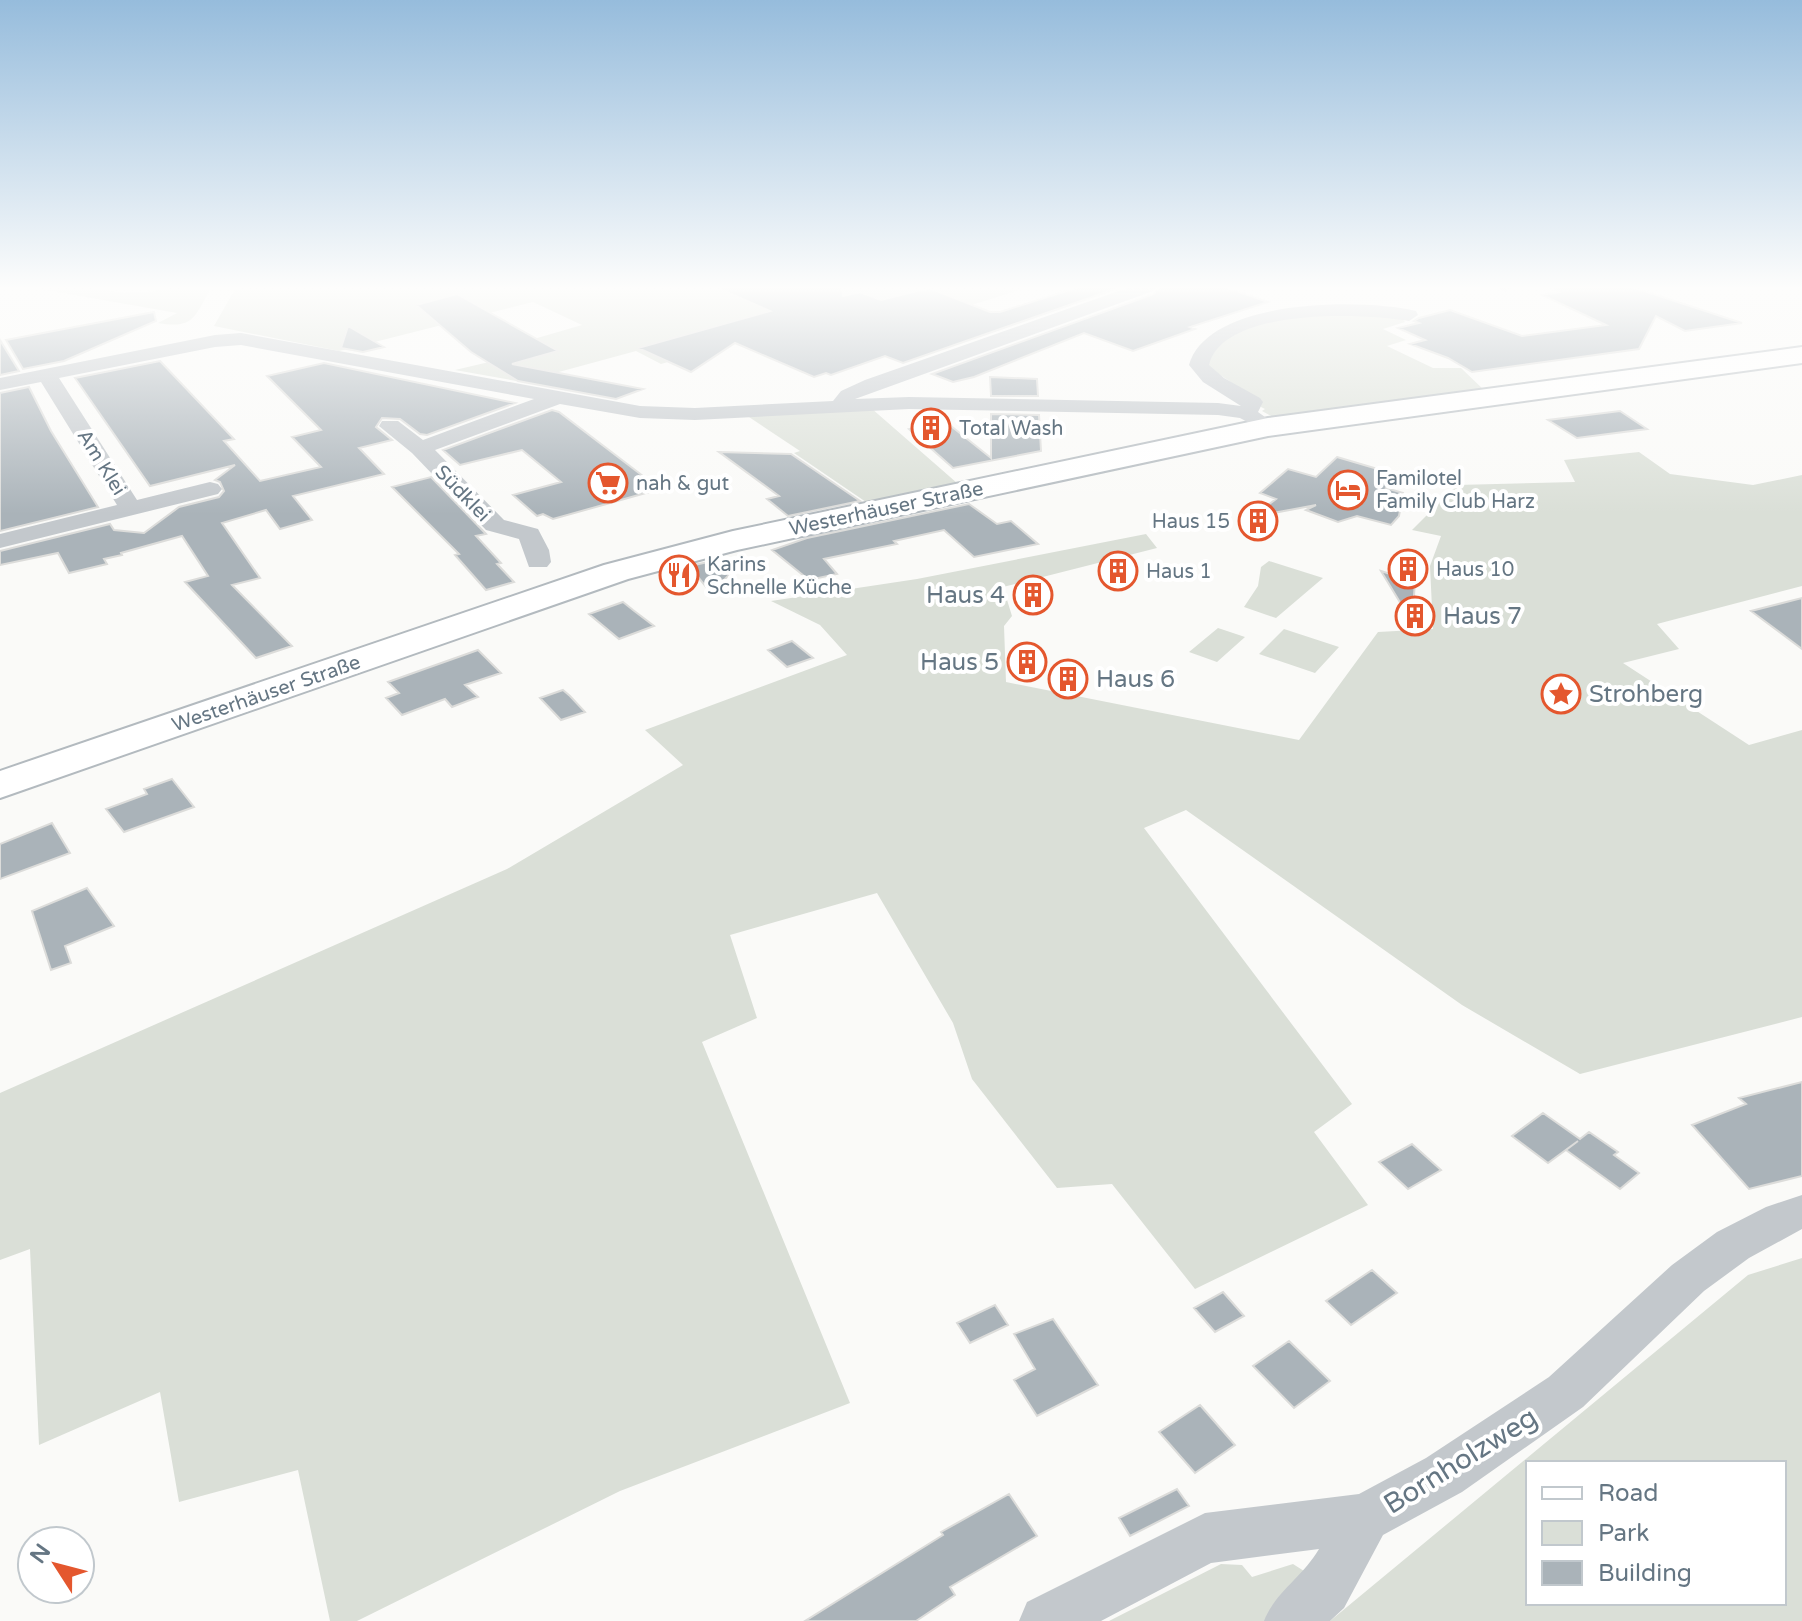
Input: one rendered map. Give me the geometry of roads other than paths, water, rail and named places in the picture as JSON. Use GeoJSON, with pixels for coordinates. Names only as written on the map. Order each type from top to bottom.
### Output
{"type":"FeatureCollection","features":[{"type":"Feature","properties":{"kind":"main road","name":"Westerhäuser Straße"},"geometry":{"type":"LineString","coordinates":[[0,785],[630,568],[752,537],[1257,420],[1738,363]]}},
{"type":"Feature","properties":{"kind":"street"},"geometry":{"type":"LineString","coordinates":[[0,384],[104,363]]}},
{"type":"Feature","properties":{"kind":"street"},"geometry":{"type":"LineString","coordinates":[[370,363],[619,409],[695,414],[909,403],[1218,409],[1257,420],[1253,402],[1222,388],[1206,376],[1200,363]]}},
{"type":"Feature","properties":{"kind":"street"},"geometry":{"type":"LineString","coordinates":[[840,406],[848,395],[933,363]]}},
{"type":"Feature","properties":{"kind":"street","name":"Am Klei"},"geometry":{"type":"LineString","coordinates":[[46,374],[131,509]]}},
{"type":"Feature","properties":{"kind":"street","name":"Südklei"},"geometry":{"type":"LineString","coordinates":[[420,448],[558,397]]}},
{"type":"Feature","properties":{"kind":"street","name":"Südklei"},"geometry":{"type":"LineString","coordinates":[[390,426],[420,448],[495,525],[529,534],[537,550],[538,562]]}},
{"type":"Feature","properties":{"kind":"street"},"geometry":{"type":"LineString","coordinates":[[0,541],[210,489]]}},
{"type":"Feature","properties":{"kind":"street","name":"Bornholzweg"},"geometry":{"type":"LineString","coordinates":[[1046,1621],[1205,1538],[1365,1518],[1444,1475],[1566,1392],[1688,1278],[1733,1245],[1791,1216]]}},
{"type":"Feature","properties":{"kind":"street"},"geometry":{"type":"LineString","coordinates":[[1291,1621],[1325,1589],[1365,1518]]}},
{"type":"Feature","properties":{"kind":"place","name":"Total Wash"},"geometry":{"type":"Point","coordinates":[931,428]}},
{"type":"Feature","properties":{"kind":"place","name":"nah & gut"},"geometry":{"type":"Point","coordinates":[608,483]}},
{"type":"Feature","properties":{"kind":"place","name":"Familotel Family Club Harz"},"geometry":{"type":"Point","coordinates":[1348,490]}},
{"type":"Feature","properties":{"kind":"place","name":"Haus 15"},"geometry":{"type":"Point","coordinates":[1258,521]}},
{"type":"Feature","properties":{"kind":"place","name":"Haus 10"},"geometry":{"type":"Point","coordinates":[1408,569]}},
{"type":"Feature","properties":{"kind":"place","name":"Haus 1"},"geometry":{"type":"Point","coordinates":[1118,571]}},
{"type":"Feature","properties":{"kind":"place","name":"Karins Schnelle Küche"},"geometry":{"type":"Point","coordinates":[679,575]}},
{"type":"Feature","properties":{"kind":"place","name":"Haus 4"},"geometry":{"type":"Point","coordinates":[1033,595]}},
{"type":"Feature","properties":{"kind":"place","name":"Haus 7"},"geometry":{"type":"Point","coordinates":[1415,616]}},
{"type":"Feature","properties":{"kind":"place","name":"Haus 5"},"geometry":{"type":"Point","coordinates":[1027,662]}},
{"type":"Feature","properties":{"kind":"place","name":"Haus 6"},"geometry":{"type":"Point","coordinates":[1068,679]}},
{"type":"Feature","properties":{"kind":"place","name":"Strohberg"},"geometry":{"type":"Point","coordinates":[1561,694]}}]}
